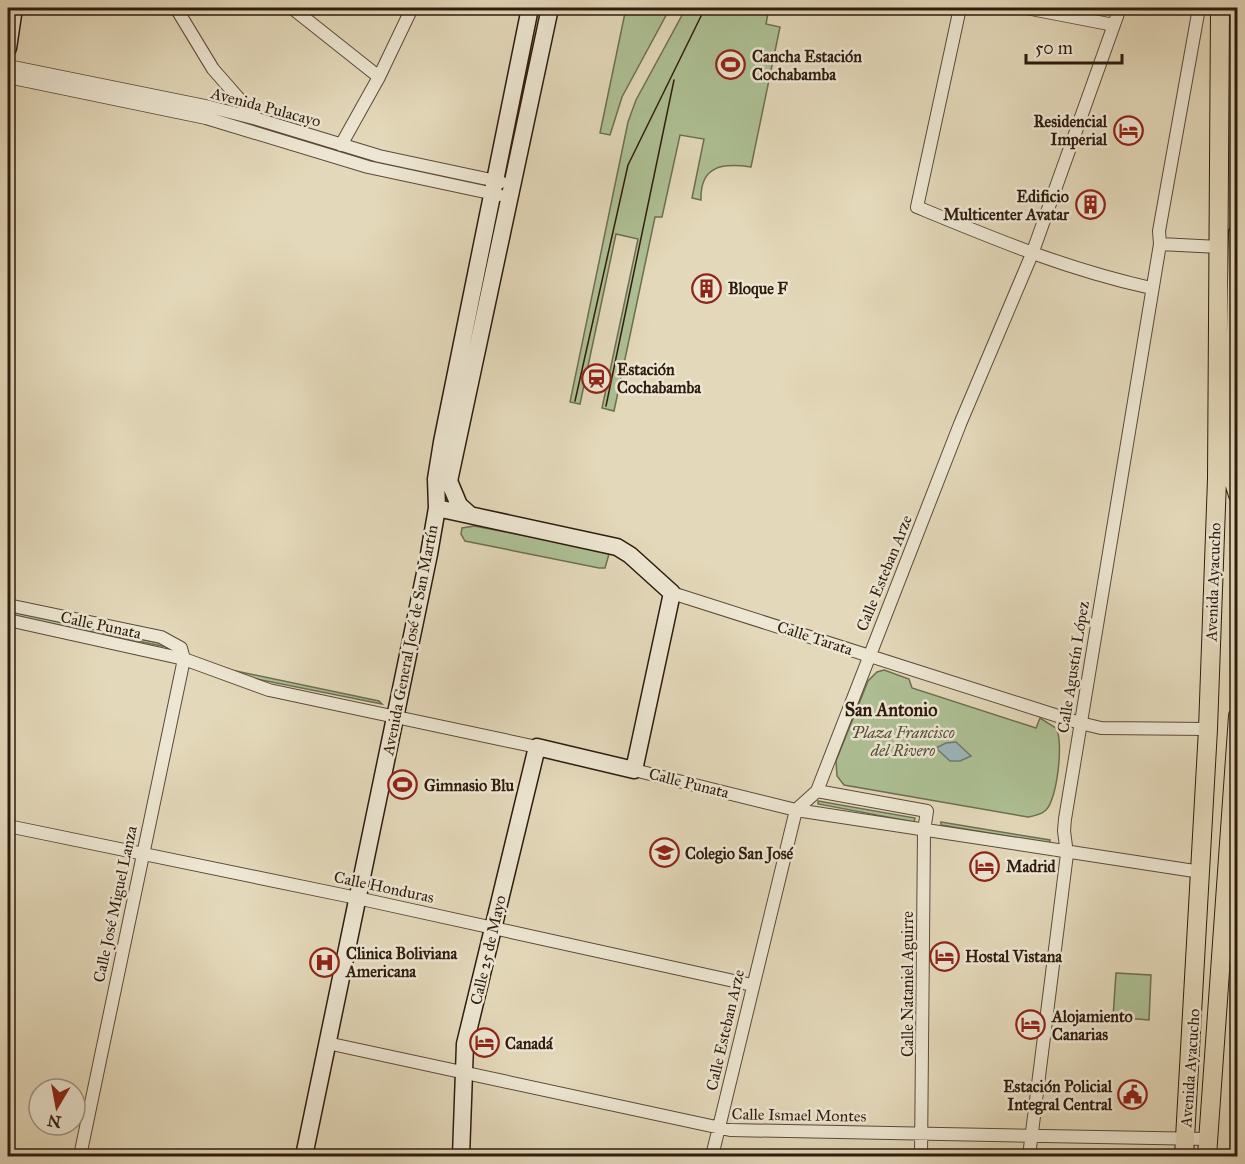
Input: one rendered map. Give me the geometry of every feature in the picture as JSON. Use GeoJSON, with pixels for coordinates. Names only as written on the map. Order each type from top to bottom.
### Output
{"type":"FeatureCollection","features":[{"type":"Feature","properties":{"kind":"main road"},"geometry":{"type":"LineString","coordinates":[[8,48],[14,8]]}},
{"type":"Feature","properties":{"kind":"main road","name":"Avenida General José de San Martín"},"geometry":{"type":"LineString","coordinates":[[304,1156],[437,508],[436,479],[530,8]]}},
{"type":"Feature","properties":{"kind":"main road"},"geometry":{"type":"LineString","coordinates":[[469,513],[459,506],[449,482],[550,8]]}},
{"type":"Feature","properties":{"kind":"main road","name":"Avenida Ayacucho"},"geometry":{"type":"LineString","coordinates":[[1185,1147],[1208,729],[1217,468],[1220,8]]}},
{"type":"Feature","properties":{"kind":"main road"},"geometry":{"type":"LineString","coordinates":[[1238,233],[1233,479],[1238,495]]}},
{"type":"Feature","properties":{"kind":"main road","name":"Calle Tarata"},"geometry":{"type":"LineString","coordinates":[[437,508],[469,513],[617,547],[630,555],[672,593]]}},
{"type":"Feature","properties":{"kind":"main road"},"geometry":{"type":"LineString","coordinates":[[634,770],[672,593]]}},
{"type":"Feature","properties":{"kind":"main road","name":"Avenida Ayacucho"},"geometry":{"type":"LineString","coordinates":[[1207,1148],[1238,716]]}},
{"type":"Feature","properties":{"kind":"main road","name":"Calle Punata"},"geometry":{"type":"LineString","coordinates":[[537,747],[634,770]]}},
{"type":"Feature","properties":{"kind":"main road","name":"Calle 25 de Mayo"},"geometry":{"type":"LineString","coordinates":[[461,1156],[465,1044],[537,747]]}},
{"type":"Feature","properties":{"kind":"street"},"geometry":{"type":"LineString","coordinates":[[176,8],[213,69],[257,119]]}},
{"type":"Feature","properties":{"kind":"street"},"geometry":{"type":"LineString","coordinates":[[292,8],[379,77]]}},
{"type":"Feature","properties":{"kind":"street"},"geometry":{"type":"LineString","coordinates":[[341,145],[379,77],[412,8]]}},
{"type":"Feature","properties":{"kind":"street"},"geometry":{"type":"LineString","coordinates":[[960,8],[917,207],[1032,254],[1093,275],[1151,288]]}},
{"type":"Feature","properties":{"kind":"street"},"geometry":{"type":"LineString","coordinates":[[1026,8],[1114,26]]}},
{"type":"Feature","properties":{"kind":"street","name":"Calle Esteban Arze"},"geometry":{"type":"LineString","coordinates":[[712,1156],[796,810],[817,791],[960,424],[1032,254],[1120,8]]}},
{"type":"Feature","properties":{"kind":"street","name":"Calle Agustín López"},"geometry":{"type":"LineString","coordinates":[[1029,1156],[1067,854],[1064,831],[1160,244],[1159,231],[1199,8]]}},
{"type":"Feature","properties":{"kind":"street","name":"Avenida Pulacayo"},"geometry":{"type":"LineString","coordinates":[[8,66],[257,119],[493,187]]}},
{"type":"Feature","properties":{"kind":"street","name":"Avenida Pulacayo"},"geometry":{"type":"LineString","coordinates":[[8,77],[206,118],[368,167],[512,190]]}},
{"type":"Feature","properties":{"kind":"street"},"geometry":{"type":"LineString","coordinates":[[1160,244],[1219,247]]}},
{"type":"Feature","properties":{"kind":"street","name":"Calle Tarata"},"geometry":{"type":"LineString","coordinates":[[672,593],[1080,723],[1101,728],[1208,729]]}},
{"type":"Feature","properties":{"kind":"street","name":"Calle Punata"},"geometry":{"type":"LineString","coordinates":[[8,605],[161,637],[181,648],[184,659]]}},
{"type":"Feature","properties":{"kind":"street","name":"Calle Punata"},"geometry":{"type":"LineString","coordinates":[[8,620],[184,659],[269,690],[396,715],[537,747]]}},
{"type":"Feature","properties":{"kind":"street","name":"Calle José Miguel Lanza"},"geometry":{"type":"LineString","coordinates":[[80,1156],[184,659]]}},
{"type":"Feature","properties":{"kind":"street","name":"Calle Punata"},"geometry":{"type":"LineString","coordinates":[[634,770],[796,810],[1067,854],[1201,872]]}},
{"type":"Feature","properties":{"kind":"street","name":"Calle Nataniel Aguirre"},"geometry":{"type":"LineString","coordinates":[[817,791],[927,811],[924,831],[921,1156]]}},
{"type":"Feature","properties":{"kind":"street","name":"Calle Honduras"},"geometry":{"type":"LineString","coordinates":[[8,826],[493,927],[752,985]]}},
{"type":"Feature","properties":{"kind":"street","name":"Calle Ismael Montes"},"geometry":{"type":"LineString","coordinates":[[327,1043],[719,1129],[1032,1135],[1207,1148]]}},
{"type":"Feature","properties":{"kind":"green space"},"geometry":{"type":"Polygon","coordinates":[[[626,8],[670,8],[622,97],[610,135],[600,133],[626,8]]]}},
{"type":"Feature","properties":{"kind":"green space"},"geometry":{"type":"Polygon","coordinates":[[[686,8],[769,8],[766,24],[780,27],[751,167],[723,166],[715,169],[704,180],[701,200],[692,198],[704,139],[680,135],[662,217],[655,217],[614,411],[602,408],[638,239],[616,234],[580,404],[570,402],[628,122],[636,100],[686,8]]]}},
{"type":"Feature","properties":{"kind":"green space"},"geometry":{"type":"Polygon","coordinates":[[[474,526],[606,551],[609,554],[605,568],[599,568],[465,541],[461,534],[462,528],[474,526]]]}},
{"type":"Feature","properties":{"kind":"green space"},"geometry":{"type":"Polygon","coordinates":[[[8,611],[169,645],[172,648],[8,615],[8,611]]]}},
{"type":"Feature","properties":{"kind":"green space"},"geometry":{"type":"Polygon","coordinates":[[[198,663],[379,701],[382,704],[197,667],[198,663]]]}},
{"type":"Feature","properties":{"kind":"green space","name":"Plaza Francisco del Rivero"},"geometry":{"type":"Polygon","coordinates":[[[884,670],[909,679],[912,688],[1036,728],[1040,718],[1056,728],[1059,745],[1058,770],[1053,795],[1046,810],[1028,817],[844,785],[837,776],[836,761],[868,681],[877,672],[884,670]]]}},
{"type":"Feature","properties":{"kind":"green space"},"geometry":{"type":"Polygon","coordinates":[[[818,801],[915,818],[914,822],[818,804],[818,801]]]}},
{"type":"Feature","properties":{"kind":"green space"},"geometry":{"type":"Polygon","coordinates":[[[941,822],[1050,840],[1050,843],[941,825],[941,822]]]}},
{"type":"Feature","properties":{"kind":"green space"},"geometry":{"type":"Polygon","coordinates":[[[1116,973],[1151,975],[1149,1020],[1113,1017],[1116,973]]]}},
{"type":"Feature","properties":{"kind":"water"},"geometry":{"type":"Polygon","coordinates":[[[956,742],[971,756],[960,761],[950,761],[936,748],[946,743],[956,742]]]}},
{"type":"Feature","properties":{"kind":"tram line"},"geometry":{"type":"LineString","coordinates":[[575,401],[628,165],[705,8]]}},
{"type":"Feature","properties":{"kind":"tram line"},"geometry":{"type":"LineString","coordinates":[[606,406],[674,80]]}},
{"type":"Feature","properties":{"kind":"place","name":"Cancha Estación Cochabamba"},"geometry":{"type":"Point","coordinates":[731,65]}},
{"type":"Feature","properties":{"kind":"place","name":"Residencial Imperial"},"geometry":{"type":"Point","coordinates":[1128,130]}},
{"type":"Feature","properties":{"kind":"place","name":"Edificio Multicenter Avatar"},"geometry":{"type":"Point","coordinates":[1090,205]}},
{"type":"Feature","properties":{"kind":"place","name":"Bloque F"},"geometry":{"type":"Point","coordinates":[707,288]}},
{"type":"Feature","properties":{"kind":"place","name":"Estación Cochabamba"},"geometry":{"type":"Point","coordinates":[596,378]}},
{"type":"Feature","properties":{"kind":"place","name":"Gimnasio Blu"},"geometry":{"type":"Point","coordinates":[403,785]}},
{"type":"Feature","properties":{"kind":"place","name":"Colegio San José"},"geometry":{"type":"Point","coordinates":[664,853]}},
{"type":"Feature","properties":{"kind":"place","name":"Madrid"},"geometry":{"type":"Point","coordinates":[985,866]}},
{"type":"Feature","properties":{"kind":"place","name":"Hostal Vistana"},"geometry":{"type":"Point","coordinates":[944,956]}},
{"type":"Feature","properties":{"kind":"place","name":"Clinica Boliviana Americana"},"geometry":{"type":"Point","coordinates":[325,962]}},
{"type":"Feature","properties":{"kind":"place","name":"Alojamiento Canarias"},"geometry":{"type":"Point","coordinates":[1031,1025]}},
{"type":"Feature","properties":{"kind":"place","name":"Canadá"},"geometry":{"type":"Point","coordinates":[484,1043]}},
{"type":"Feature","properties":{"kind":"place","name":"Estación Policial Integral Central"},"geometry":{"type":"Point","coordinates":[1133,1095]}},
{"type":"Feature","properties":{"kind":"district","name":"San Antonio"},"geometry":{"type":"Point","coordinates":[891,710]}}]}
